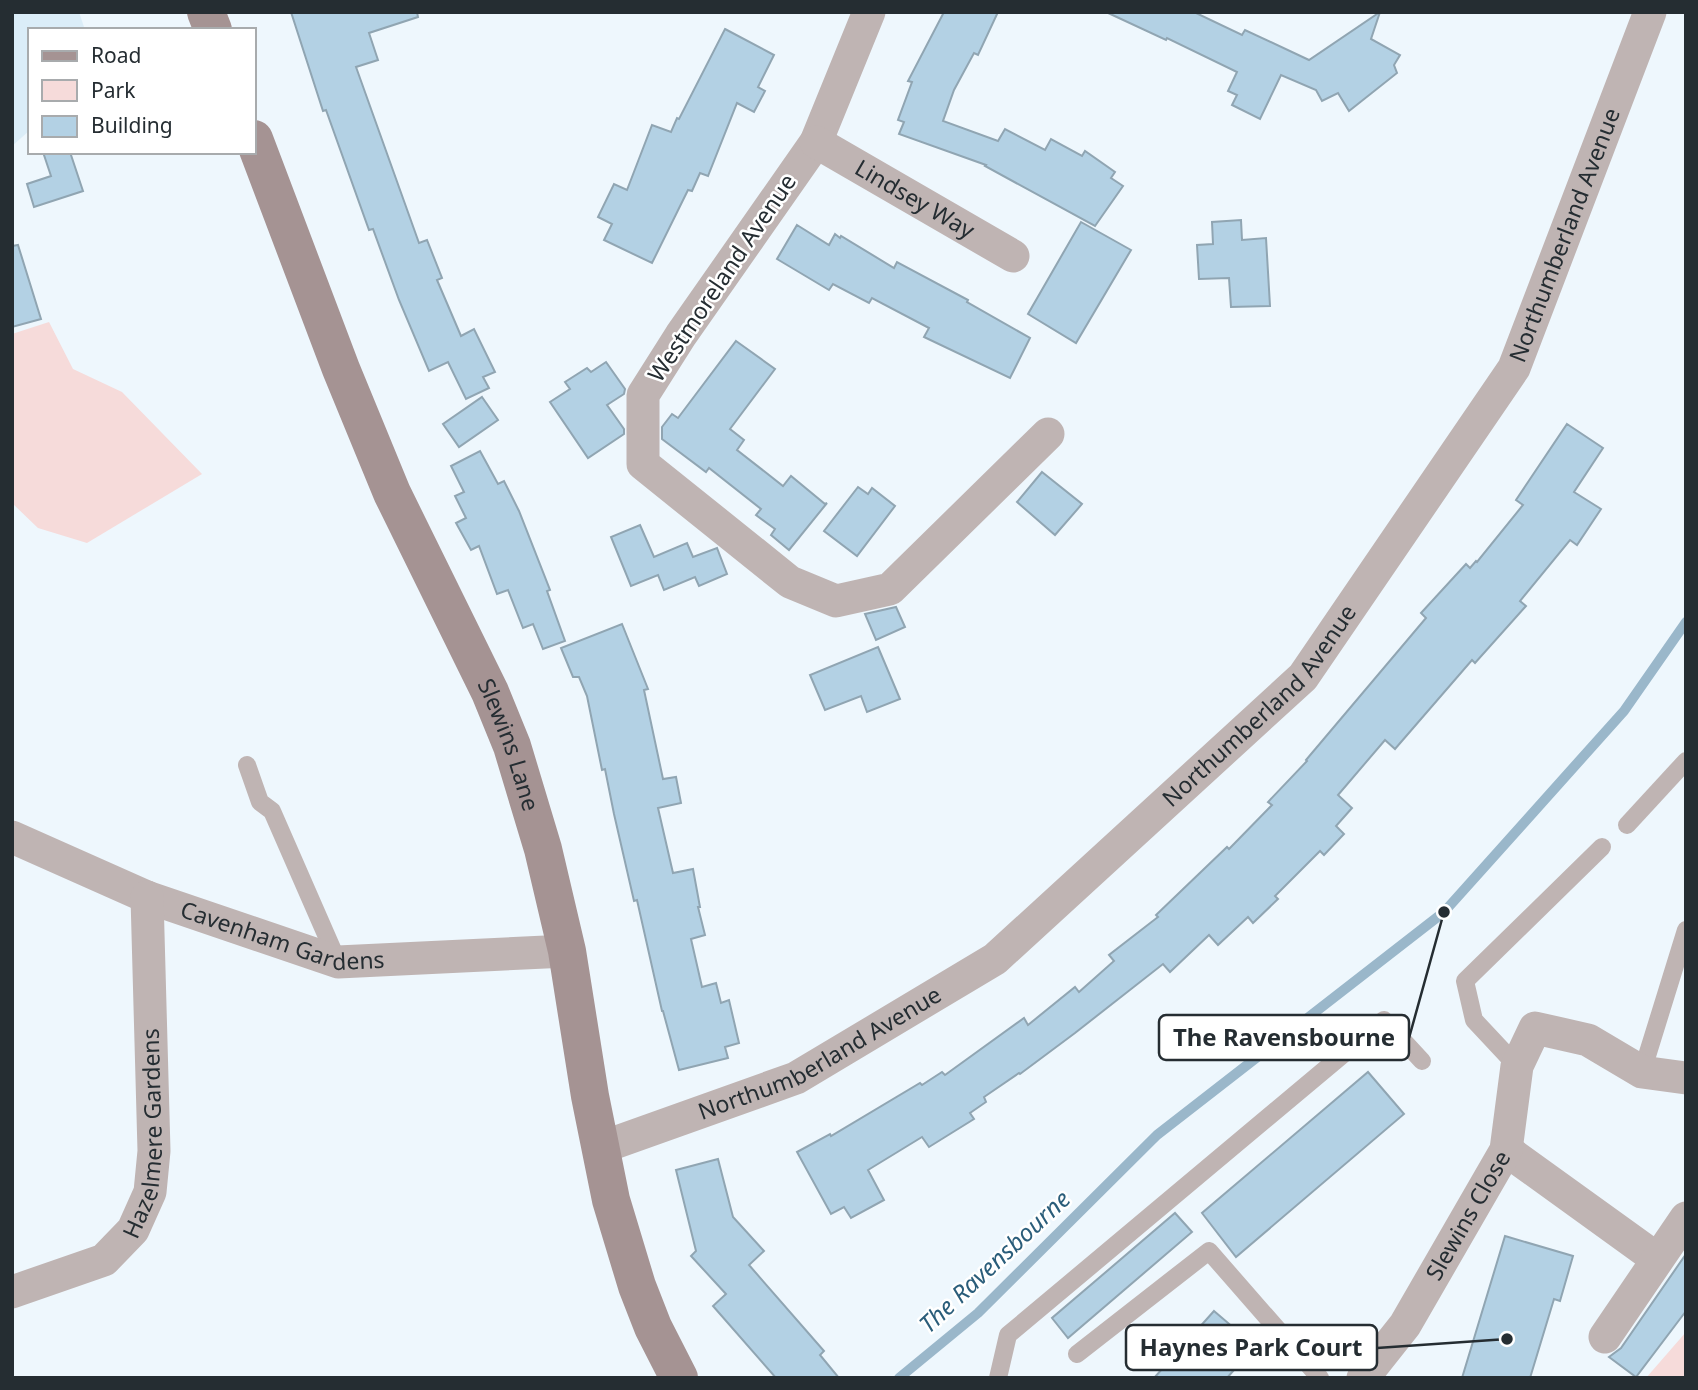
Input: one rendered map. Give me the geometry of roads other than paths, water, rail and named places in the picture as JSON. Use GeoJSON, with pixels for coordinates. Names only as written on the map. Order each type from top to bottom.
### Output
{"type":"FeatureCollection","features":[{"type":"Feature","properties":{"kind":"street","name":"Westmoreland Avenue"},"geometry":{"type":"LineString","coordinates":[[869,12],[816,142],[681,335],[643,395],[643,464],[790,582],[836,601],[890,589],[1048,434]]}},
{"type":"Feature","properties":{"kind":"street","name":"Northumberland Avenue"},"geometry":{"type":"LineString","coordinates":[[600,1148],[796,1079],[995,959],[1303,677],[1514,368],[1650,12]]}},
{"type":"Feature","properties":{"kind":"street","name":"Lindsey Way"},"geometry":{"type":"LineString","coordinates":[[816,142],[1013,256]]}},
{"type":"Feature","properties":{"kind":"street","name":"Slewins Lane"},"geometry":{"type":"LineString","coordinates":[[256,144],[341,369],[392,493],[490,692],[512,746],[543,849],[567,951],[590,1096],[611,1200],[633,1274],[653,1327],[679,1378]]}},
{"type":"Feature","properties":{"kind":"street","name":"Cavenham Gardens"},"geometry":{"type":"LineString","coordinates":[[12,837],[148,897],[338,962],[567,951]]}},
{"type":"Feature","properties":{"kind":"street","name":"Hazelmere Gardens"},"geometry":{"type":"LineString","coordinates":[[12,1292],[104,1260],[133,1230],[150,1192],[154,1151],[148,897]]}},
{"type":"Feature","properties":{"kind":"street","name":"Slewins Close"},"geometry":{"type":"LineString","coordinates":[[1363,1378],[1405,1325],[1506,1150],[1517,1066],[1535,1028],[1588,1040],[1642,1072],[1686,1078]]}},
{"type":"Feature","properties":{"kind":"street"},"geometry":{"type":"LineString","coordinates":[[1506,1150],[1657,1259]]}},
{"type":"Feature","properties":{"kind":"street"},"geometry":{"type":"LineString","coordinates":[[1605,1337],[1686,1218]]}},
{"type":"Feature","properties":{"kind":"lane"},"geometry":{"type":"LineString","coordinates":[[1627,825],[1686,761]]}},
{"type":"Feature","properties":{"kind":"lane"},"geometry":{"type":"LineString","coordinates":[[247,765],[260,802],[272,811],[338,962]]}},
{"type":"Feature","properties":{"kind":"lane"},"geometry":{"type":"LineString","coordinates":[[1517,1066],[1474,1020],[1465,981],[1602,846]]}},
{"type":"Feature","properties":{"kind":"lane"},"geometry":{"type":"LineString","coordinates":[[1642,1072],[1686,930]]}},
{"type":"Feature","properties":{"kind":"lane"},"geometry":{"type":"LineString","coordinates":[[998,1378],[1008,1335],[1384,1020],[1422,1061]]}},
{"type":"Feature","properties":{"kind":"lane"},"geometry":{"type":"LineString","coordinates":[[1077,1354],[1209,1251],[1320,1378]]}},
{"type":"Feature","properties":{"kind":"waterway","name":"The Ravensbourne"},"geometry":{"type":"LineString","coordinates":[[899,1378],[978,1313],[1157,1135],[1444,912],[1624,711],[1686,622]]}},
{"type":"Feature","properties":{"kind":"place","name":"The Ravensbourne"},"geometry":{"type":"Point","coordinates":[1444,912]}},
{"type":"Feature","properties":{"kind":"place","name":"Haynes Park Court"},"geometry":{"type":"Point","coordinates":[1507,1339]}}]}
